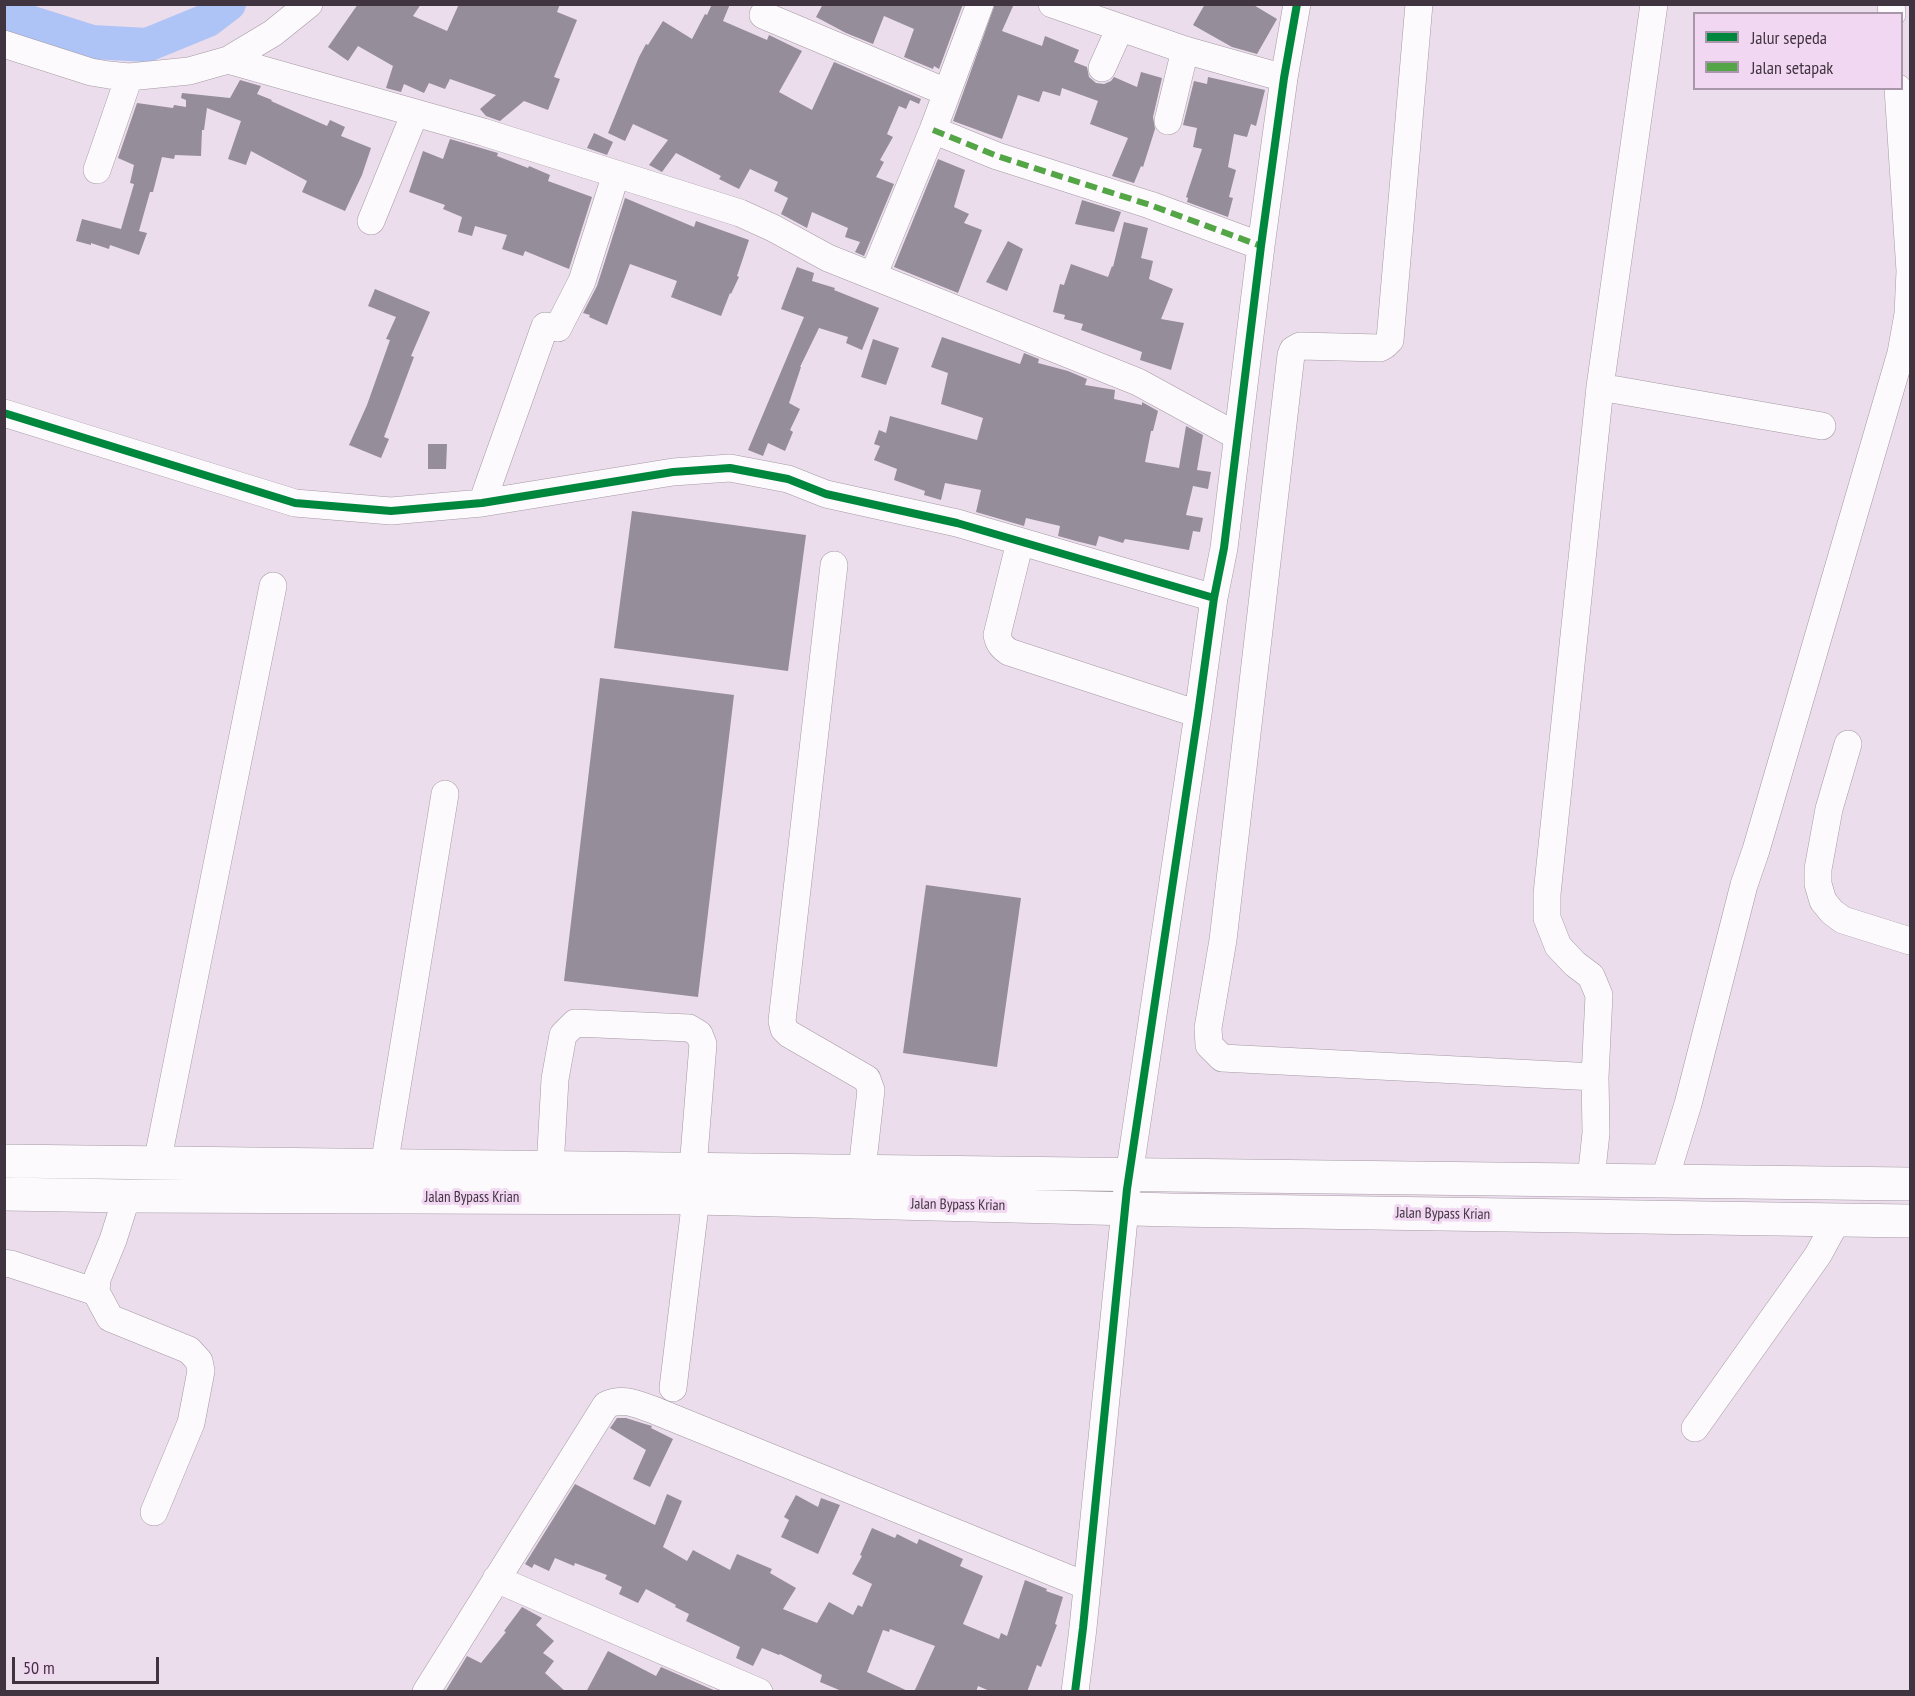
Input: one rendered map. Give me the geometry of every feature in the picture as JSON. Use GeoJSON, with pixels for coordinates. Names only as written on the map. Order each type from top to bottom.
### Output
{"type":"FeatureCollection","features":[{"type":"Feature","properties":{"kind":"highway","name":"Jalan Bypass Krian"},"geometry":{"type":"LineString","coordinates":[[4,1161],[550,1168],[695,1183],[1125,1209],[1911,1221]]}},
{"type":"Feature","properties":{"kind":"highway","name":"Jalan Bypass Krian"},"geometry":{"type":"LineString","coordinates":[[4,1194],[127,1196],[695,1183],[862,1170],[1911,1184]]}},
{"type":"Feature","properties":{"kind":"street"},"geometry":{"type":"LineString","coordinates":[[4,44],[91,72],[109,75],[129,76],[189,71],[228,60],[273,33],[309,4]]}},
{"type":"Feature","properties":{"kind":"street"},"geometry":{"type":"LineString","coordinates":[[873,276],[933,129],[980,4]]}},
{"type":"Feature","properties":{"kind":"street"},"geometry":{"type":"LineString","coordinates":[[1052,4],[1185,50],[1284,78]]}},
{"type":"Feature","properties":{"kind":"street"},"geometry":{"type":"LineString","coordinates":[[1075,1692],[1125,1209],[1214,598],[1224,548],[1261,246],[1284,78],[1297,4]]}},
{"type":"Feature","properties":{"kind":"street"},"geometry":{"type":"LineString","coordinates":[[1419,4],[1390,340],[1380,348],[1300,346],[1293,350],[1291,355],[1223,940],[1208,1028],[1209,1045],[1222,1058],[1595,1077]]}},
{"type":"Feature","properties":{"kind":"street"},"geometry":{"type":"LineString","coordinates":[[1592,1179],[1596,1133],[1595,1077],[1599,995],[1591,976],[1575,964],[1558,946],[1547,918],[1548,882],[1600,387],[1654,4]]}},
{"type":"Feature","properties":{"kind":"street"},"geometry":{"type":"LineString","coordinates":[[763,15],[946,92]]}},
{"type":"Feature","properties":{"kind":"street"},"geometry":{"type":"LineString","coordinates":[[1102,68],[1120,28]]}},
{"type":"Feature","properties":{"kind":"street"},"geometry":{"type":"LineString","coordinates":[[1168,121],[1185,50]]}},
{"type":"Feature","properties":{"kind":"street"},"geometry":{"type":"LineString","coordinates":[[228,60],[483,132],[740,213],[828,258],[1138,382],[1237,436]]}},
{"type":"Feature","properties":{"kind":"street"},"geometry":{"type":"LineString","coordinates":[[97,170],[129,76]]}},
{"type":"Feature","properties":{"kind":"street"},"geometry":{"type":"LineString","coordinates":[[1664,1182],[1688,1104],[1744,885],[1763,827],[1901,353],[1908,314],[1910,271],[1898,90]]}},
{"type":"Feature","properties":{"kind":"street"},"geometry":{"type":"LineString","coordinates":[[371,220],[415,113]]}},
{"type":"Feature","properties":{"kind":"street"},"geometry":{"type":"LineString","coordinates":[[933,129],[997,156],[1150,205],[1261,246]]}},
{"type":"Feature","properties":{"kind":"street"},"geometry":{"type":"LineString","coordinates":[[482,503],[545,326],[558,328],[582,280],[616,174]]}},
{"type":"Feature","properties":{"kind":"street"},"geometry":{"type":"LineString","coordinates":[[1600,387],[1822,426]]}},
{"type":"Feature","properties":{"kind":"street"},"geometry":{"type":"LineString","coordinates":[[4,413],[296,503],[392,512],[482,503],[673,472],[730,468],[788,479],[826,494],[957,523],[1214,598]]}},
{"type":"Feature","properties":{"kind":"street"},"geometry":{"type":"LineString","coordinates":[[1020,542],[997,635],[999,644],[1009,652],[1198,714]]}},
{"type":"Feature","properties":{"kind":"street"},"geometry":{"type":"LineString","coordinates":[[834,565],[782,1021],[784,1029],[789,1034],[867,1079],[870,1084],[862,1170]]}},
{"type":"Feature","properties":{"kind":"street"},"geometry":{"type":"LineString","coordinates":[[157,1163],[273,586]]}},
{"type":"Feature","properties":{"kind":"street"},"geometry":{"type":"LineString","coordinates":[[1848,744],[1829,809],[1818,869],[1818,884],[1823,901],[1843,920],[1911,941]]}},
{"type":"Feature","properties":{"kind":"street"},"geometry":{"type":"LineString","coordinates":[[384,1166],[445,794]]}},
{"type":"Feature","properties":{"kind":"street"},"geometry":{"type":"LineString","coordinates":[[550,1168],[555,1079],[563,1035],[575,1023],[689,1028],[699,1034],[703,1044],[695,1183],[673,1388]]}},
{"type":"Feature","properties":{"kind":"street"},"geometry":{"type":"LineString","coordinates":[[127,1196],[97,1280],[96,1292],[110,1318],[189,1350],[198,1361],[201,1371],[191,1423],[154,1512]]}},
{"type":"Feature","properties":{"kind":"street"},"geometry":{"type":"LineString","coordinates":[[1695,1428],[1818,1255],[1837,1220]]}},
{"type":"Feature","properties":{"kind":"street"},"geometry":{"type":"LineString","coordinates":[[4,1263],[96,1292]]}},
{"type":"Feature","properties":{"kind":"street"},"geometry":{"type":"LineString","coordinates":[[426,1692],[606,1405],[614,1401],[626,1401],[651,1409],[1087,1586]]}},
{"type":"Feature","properties":{"kind":"street"},"geometry":{"type":"LineString","coordinates":[[496,1579],[724,1685],[759,1692]]}},
{"type":"Feature","properties":{"kind":"building"},"geometry":{"type":"Polygon","coordinates":[[[358,4],[421,4],[413,16],[447,31],[459,4],[560,4],[557,12],[577,20],[554,77],[560,79],[548,110],[524,101],[500,121],[486,116],[480,109],[496,95],[450,79],[445,89],[429,83],[424,93],[404,84],[401,92],[386,88],[393,66],[358,46],[348,61],[328,47],[358,4]]]}},
{"type":"Feature","properties":{"kind":"building"},"geometry":{"type":"Polygon","coordinates":[[[712,4],[730,4],[723,21],[767,40],[769,35],[802,51],[779,92],[812,110],[834,62],[921,99],[919,104],[910,100],[906,109],[899,106],[887,134],[893,137],[880,160],[884,162],[876,177],[894,184],[864,256],[855,252],[860,242],[845,237],[848,228],[812,212],[807,228],[781,214],[788,198],[774,191],[778,182],[750,169],[739,189],[719,179],[721,176],[676,153],[662,172],[649,165],[668,140],[633,124],[625,141],[608,133],[639,57],[663,21],[692,39],[712,4]]]}},
{"type":"Feature","properties":{"kind":"building"},"geometry":{"type":"Polygon","coordinates":[[[823,4],[963,4],[939,69],[934,66],[933,69],[904,57],[914,29],[884,16],[873,44],[816,17],[823,4]]]}},
{"type":"Feature","properties":{"kind":"building"},"geometry":{"type":"Polygon","coordinates":[[[995,4],[1014,4],[1002,31],[1042,46],[1045,36],[1079,50],[1074,62],[1087,67],[1089,77],[1096,83],[1104,84],[1114,77],[1137,87],[1141,72],[1162,78],[1153,117],[1155,129],[1143,167],[1141,166],[1134,183],[1112,176],[1128,138],[1090,124],[1098,101],[1062,88],[1060,96],[1043,91],[1039,102],[1018,95],[1002,139],[953,121],[995,4]]]}},
{"type":"Feature","properties":{"kind":"building"},"geometry":{"type":"Polygon","coordinates":[[[1205,4],[1252,4],[1277,19],[1257,54],[1232,47],[1193,25],[1205,4]]]}},
{"type":"Feature","properties":{"kind":"building"},"geometry":{"type":"Polygon","coordinates":[[[1208,77],[1265,90],[1256,126],[1251,124],[1247,137],[1234,134],[1228,167],[1236,170],[1229,197],[1233,198],[1228,217],[1187,202],[1186,197],[1202,149],[1193,147],[1197,128],[1183,125],[1194,81],[1207,84],[1208,77]]]}},
{"type":"Feature","properties":{"kind":"building"},"geometry":{"type":"Polygon","coordinates":[[[240,80],[261,86],[257,94],[271,101],[327,126],[330,120],[345,127],[341,136],[371,148],[362,175],[345,211],[302,192],[307,181],[251,151],[246,165],[228,159],[241,121],[207,108],[204,130],[202,130],[201,156],[175,155],[174,159],[162,157],[139,231],[147,233],[139,255],[110,245],[109,249],[76,241],[82,219],[121,229],[134,184],[130,183],[134,165],[118,158],[137,103],[173,108],[174,105],[186,107],[186,100],[181,98],[182,93],[230,98],[240,80]]]}},
{"type":"Feature","properties":{"kind":"building"},"geometry":{"type":"Polygon","coordinates":[[[594,133],[613,142],[607,155],[587,148],[594,133]]]}},
{"type":"Feature","properties":{"kind":"building"},"geometry":{"type":"Polygon","coordinates":[[[450,139],[498,153],[497,156],[550,175],[548,181],[592,197],[569,269],[525,251],[523,256],[502,249],[507,235],[475,226],[472,236],[458,232],[462,217],[443,209],[445,205],[409,192],[423,151],[443,159],[450,139]]]}},
{"type":"Feature","properties":{"kind":"building"},"geometry":{"type":"Polygon","coordinates":[[[938,159],[965,170],[954,207],[969,214],[964,223],[982,230],[958,293],[894,267],[938,159]]]}},
{"type":"Feature","properties":{"kind":"building"},"geometry":{"type":"Polygon","coordinates":[[[625,198],[694,227],[696,221],[749,240],[737,276],[739,277],[721,316],[671,297],[677,281],[630,264],[607,325],[583,313],[597,286],[625,198]]]}},
{"type":"Feature","properties":{"kind":"building"},"geometry":{"type":"Polygon","coordinates":[[[1082,200],[1121,212],[1114,232],[1075,224],[1082,200]]]}},
{"type":"Feature","properties":{"kind":"building"},"geometry":{"type":"Polygon","coordinates":[[[1124,222],[1148,228],[1141,258],[1153,261],[1149,279],[1173,289],[1161,319],[1184,323],[1171,370],[1140,360],[1142,352],[1081,330],[1083,324],[1064,319],[1065,315],[1053,312],[1060,284],[1064,285],[1071,264],[1108,277],[1113,267],[1124,222]]]}},
{"type":"Feature","properties":{"kind":"building"},"geometry":{"type":"Polygon","coordinates":[[[1008,241],[1023,249],[1007,291],[986,282],[1008,241]]]}},
{"type":"Feature","properties":{"kind":"building"},"geometry":{"type":"Polygon","coordinates":[[[797,267],[814,273],[812,281],[835,288],[834,290],[879,308],[862,350],[846,343],[848,337],[819,328],[800,367],[789,403],[800,409],[790,430],[793,432],[785,451],[768,443],[763,456],[748,450],[804,317],[781,309],[797,267]]]}},
{"type":"Feature","properties":{"kind":"building"},"geometry":{"type":"Polygon","coordinates":[[[375,289],[430,312],[411,356],[414,357],[384,437],[389,439],[381,458],[349,445],[367,405],[390,340],[386,339],[396,317],[368,306],[375,289]]]}},
{"type":"Feature","properties":{"kind":"building"},"geometry":{"type":"Polygon","coordinates":[[[942,337],[1020,364],[1024,353],[1039,359],[1038,363],[1087,379],[1085,385],[1115,390],[1114,399],[1142,405],[1142,402],[1158,411],[1153,431],[1151,431],[1145,462],[1179,468],[1186,426],[1203,435],[1197,470],[1211,472],[1208,489],[1193,486],[1186,515],[1203,518],[1200,532],[1193,531],[1189,550],[1125,539],[1123,543],[1099,536],[1096,546],[1058,536],[1060,526],[1026,518],[1024,526],[976,512],[981,490],[945,483],[941,500],[924,495],[925,491],[894,480],[897,469],[874,460],[880,446],[874,444],[879,430],[886,433],[890,416],[977,440],[983,418],[941,404],[948,373],[931,367],[942,337]]]}},
{"type":"Feature","properties":{"kind":"building"},"geometry":{"type":"Polygon","coordinates":[[[873,339],[899,348],[886,385],[861,377],[873,339]]]}},
{"type":"Feature","properties":{"kind":"building"},"geometry":{"type":"Polygon","coordinates":[[[428,444],[447,444],[446,469],[428,469],[428,444]]]}},
{"type":"Feature","properties":{"kind":"building"},"geometry":{"type":"Polygon","coordinates":[[[632,511],[806,535],[788,671],[614,648],[632,511]]]}},
{"type":"Feature","properties":{"kind":"building"},"geometry":{"type":"Polygon","coordinates":[[[600,678],[734,695],[698,997],[564,981],[600,678]]]}},
{"type":"Feature","properties":{"kind":"building"},"geometry":{"type":"Polygon","coordinates":[[[926,885],[1021,898],[997,1067],[903,1053],[926,885]]]}},
{"type":"Feature","properties":{"kind":"building"},"geometry":{"type":"Polygon","coordinates":[[[617,1418],[626,1418],[652,1426],[651,1428],[673,1439],[650,1487],[633,1479],[646,1450],[610,1428],[617,1418]]]}},
{"type":"Feature","properties":{"kind":"building"},"geometry":{"type":"Polygon","coordinates":[[[575,1484],[655,1525],[667,1494],[682,1501],[663,1547],[687,1561],[693,1550],[730,1570],[737,1554],[772,1569],[770,1573],[796,1588],[783,1609],[817,1623],[829,1602],[853,1615],[858,1605],[862,1607],[872,1584],[852,1574],[862,1556],[860,1555],[872,1528],[895,1538],[897,1534],[917,1544],[919,1539],[963,1559],[960,1566],[983,1576],[963,1624],[999,1639],[1001,1633],[1007,1636],[1025,1580],[1063,1597],[1055,1624],[1057,1625],[1041,1667],[1037,1665],[1027,1692],[992,1692],[978,1686],[976,1692],[914,1692],[935,1646],[890,1629],[889,1632],[883,1630],[867,1672],[910,1692],[844,1692],[820,1682],[822,1675],[780,1654],[762,1648],[753,1666],[736,1658],[740,1647],[686,1621],[689,1614],[646,1589],[638,1603],[619,1594],[622,1587],[605,1579],[607,1575],[575,1563],[574,1566],[555,1558],[549,1571],[534,1564],[532,1568],[525,1564],[575,1484]]]}},
{"type":"Feature","properties":{"kind":"building"},"geometry":{"type":"Polygon","coordinates":[[[796,1495],[818,1507],[821,1498],[840,1505],[818,1554],[781,1537],[789,1520],[784,1517],[796,1495]]]}},
{"type":"Feature","properties":{"kind":"building"},"geometry":{"type":"Polygon","coordinates":[[[522,1607],[542,1618],[536,1625],[554,1641],[543,1653],[554,1661],[545,1673],[566,1692],[445,1692],[467,1656],[481,1663],[506,1632],[504,1631],[522,1607]]]}},
{"type":"Feature","properties":{"kind":"building"},"geometry":{"type":"Polygon","coordinates":[[[608,1651],[656,1676],[661,1667],[718,1692],[586,1692],[608,1651]]]}},
{"type":"Feature","properties":{"kind":"waterway"},"geometry":{"type":"LineString","coordinates":[[4,14],[92,42],[147,45],[208,20],[229,4]]}},
{"type":"Feature","properties":{"kind":"marked path"},"geometry":{"type":"LineString","coordinates":[[933,130],[997,156],[1150,205],[1261,246]]}},
{"type":"Feature","properties":{"kind":"cycle path"},"geometry":{"type":"LineString","coordinates":[[1075,1692],[1127,1189],[1214,598],[1224,548],[1261,246],[1284,78],[1297,4]]}},
{"type":"Feature","properties":{"kind":"cycle path"},"geometry":{"type":"LineString","coordinates":[[4,413],[295,503],[391,511],[482,503],[673,472],[730,468],[788,479],[826,494],[957,523],[1214,598]]}}]}
